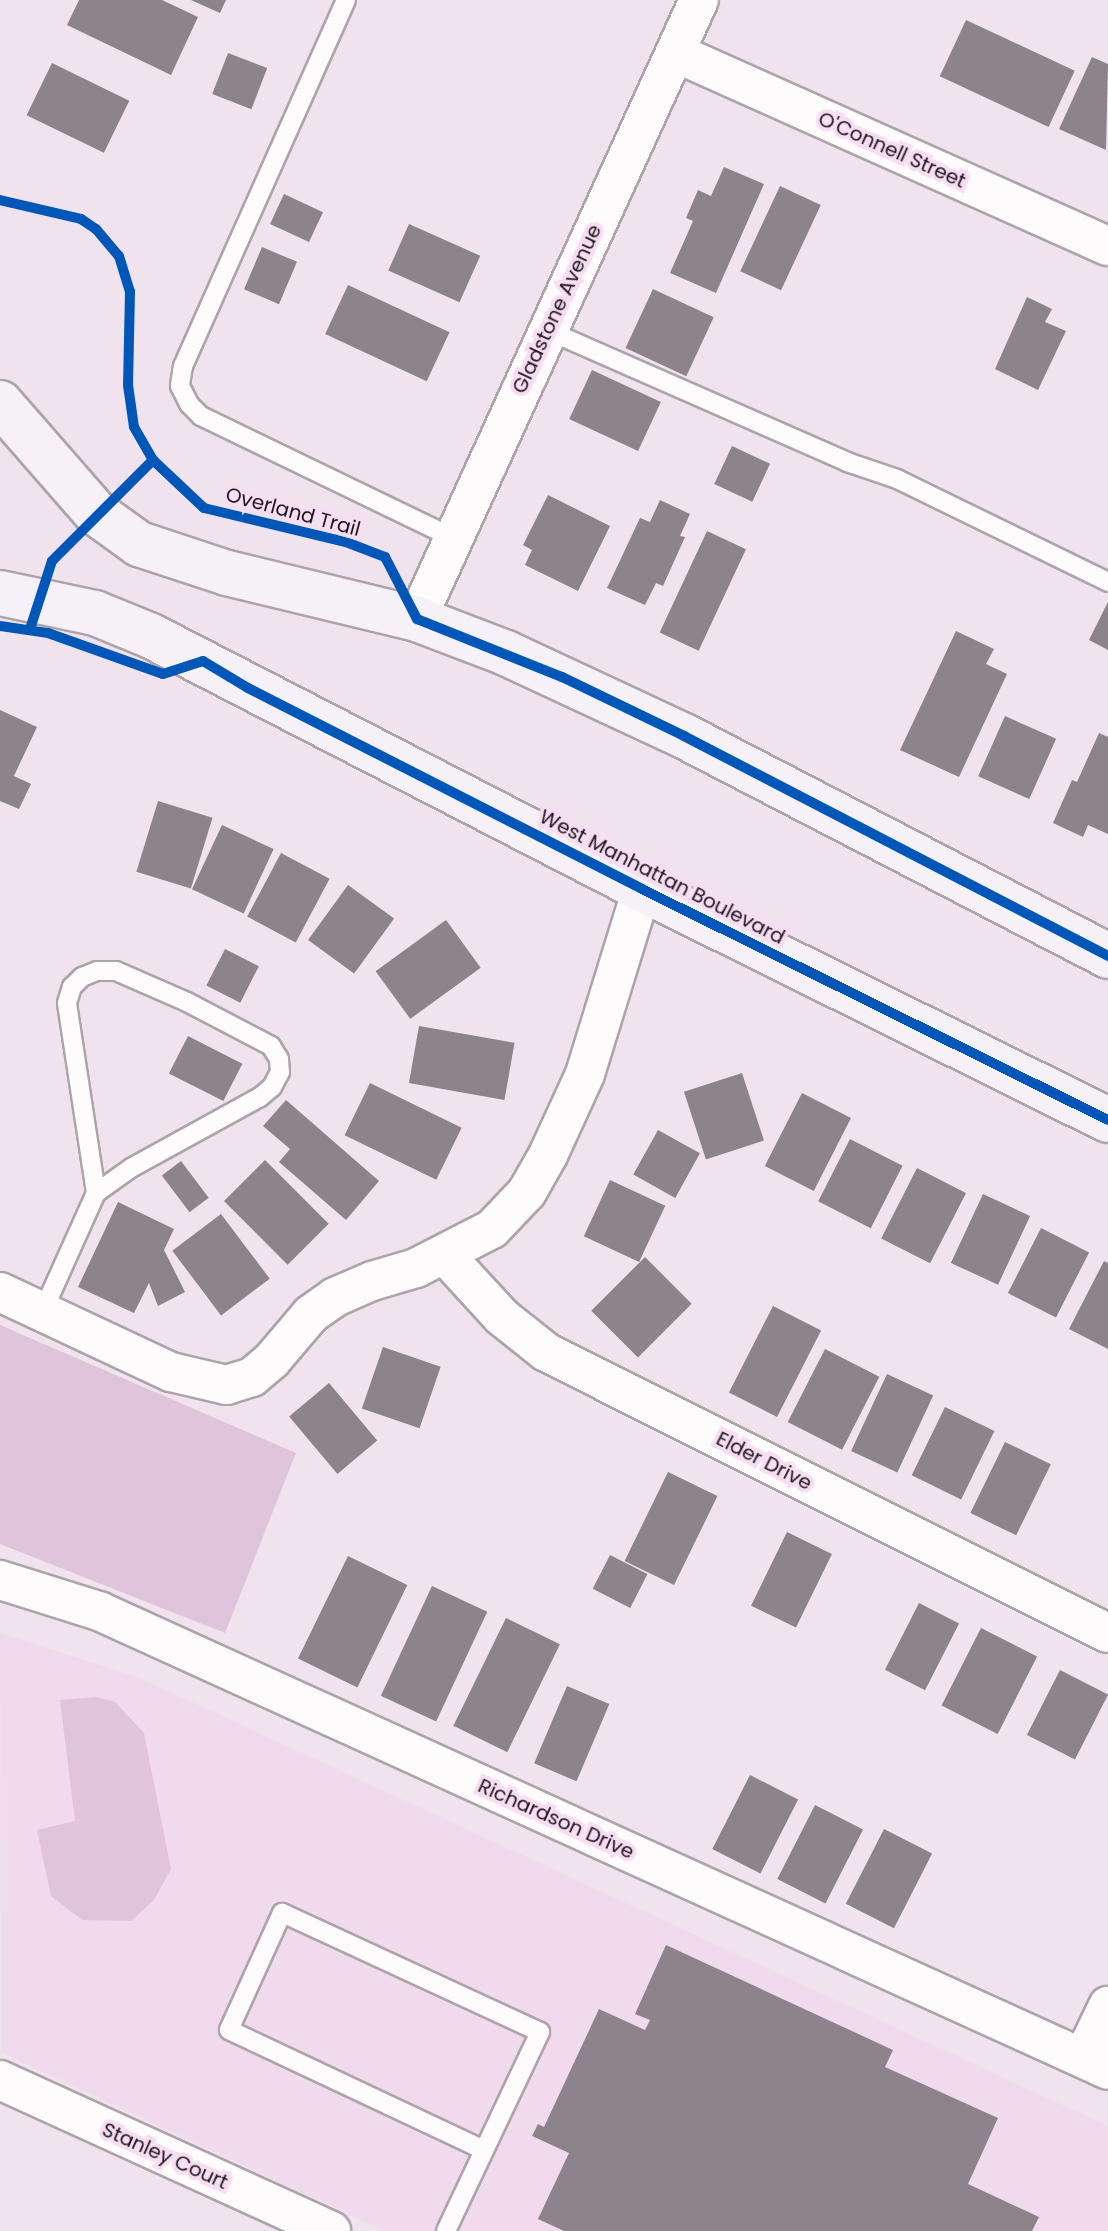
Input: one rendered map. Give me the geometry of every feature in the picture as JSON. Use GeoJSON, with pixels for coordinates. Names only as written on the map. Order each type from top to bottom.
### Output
{"type":"FeatureCollection","features":[{"type":"Feature","properties":{"kind":"main road"},"geometry":{"type":"LineString","coordinates":[[0,403],[96,513],[139,544],[227,573],[417,619],[562,677],[684,736],[1108,956]]}},
{"type":"Feature","properties":{"kind":"main road","name":"West Manhattan Boulevard"},"geometry":{"type":"LineString","coordinates":[[0,593],[95,613],[151,636],[642,889],[1108,1120]]}},
{"type":"Feature","properties":{"kind":"street","name":"Gladstone Avenue"},"geometry":{"type":"LineString","coordinates":[[417,619],[699,0]]}},
{"type":"Feature","properties":{"kind":"street","name":"O'Connell Street"},"geometry":{"type":"LineString","coordinates":[[676,53],[1108,246]]}},
{"type":"Feature","properties":{"kind":"street"},"geometry":{"type":"LineString","coordinates":[[0,1292],[171,1372],[226,1385],[252,1377],[272,1360],[311,1314],[335,1297],[445,1255],[492,1229],[527,1192],[548,1155],[585,1074],[642,889]]}},
{"type":"Feature","properties":{"kind":"street","name":"Elder Drive"},"geometry":{"type":"LineString","coordinates":[[445,1255],[502,1317],[546,1352],[1108,1633]]}},
{"type":"Feature","properties":{"kind":"street","name":"Richardson Drive"},"geometry":{"type":"LineString","coordinates":[[0,1580],[99,1611],[1096,2064]]}},
{"type":"Feature","properties":{"kind":"street"},"geometry":{"type":"LineString","coordinates":[[1096,2064],[1108,2006]]}},
{"type":"Feature","properties":{"kind":"street","name":"Stanley Court"},"geometry":{"type":"LineString","coordinates":[[0,2080],[331,2231]]}},
{"type":"Feature","properties":{"kind":"lane"},"geometry":{"type":"LineString","coordinates":[[346,0],[183,366],[180,386],[189,404],[201,416],[453,538]]}},
{"type":"Feature","properties":{"kind":"lane"},"geometry":{"type":"LineString","coordinates":[[547,330],[847,462],[897,479],[1108,582]]}},
{"type":"Feature","properties":{"kind":"lane"},"geometry":{"type":"LineString","coordinates":[[42,1313],[96,1193],[131,1168],[260,1097],[272,1087],[280,1072],[279,1059],[271,1046],[187,1002],[116,971],[97,971],[82,977],[72,987],[67,1003],[96,1193]]}},
{"type":"Feature","properties":{"kind":"lane"},"geometry":{"type":"LineString","coordinates":[[446,2231],[540,2032],[282,1913],[229,2030],[484,2150]]}},
{"type":"Feature","properties":{"kind":"shaded area"},"geometry":{"type":"Polygon","coordinates":[[[0,1325],[296,1453],[225,1633],[0,1544],[0,1325]]]}},
{"type":"Feature","properties":{"kind":"shaded area"},"geometry":{"type":"Polygon","coordinates":[[[0,1633],[138,1677],[1108,2126],[1108,2231],[384,2231],[2,2053],[0,1633]]]}},
{"type":"Feature","properties":{"kind":"shaded area"},"geometry":{"type":"Polygon","coordinates":[[[97,1697],[115,1702],[144,1733],[171,1869],[154,1900],[131,1921],[82,1920],[51,1896],[37,1830],[75,1821],[60,1700],[97,1697]]]}},
{"type":"Feature","properties":{"kind":"building"},"geometry":{"type":"Polygon","coordinates":[[[79,0],[162,0],[198,17],[171,75],[67,25],[79,0]]]}},
{"type":"Feature","properties":{"kind":"building"},"geometry":{"type":"Polygon","coordinates":[[[191,0],[226,0],[220,13],[191,0]]]}},
{"type":"Feature","properties":{"kind":"building"},"geometry":{"type":"Polygon","coordinates":[[[966,20],[1075,71],[1049,127],[940,76],[966,20]]]}},
{"type":"Feature","properties":{"kind":"building"},"geometry":{"type":"Polygon","coordinates":[[[228,53],[267,68],[251,109],[212,94],[228,53]]]}},
{"type":"Feature","properties":{"kind":"building"},"geometry":{"type":"Polygon","coordinates":[[[1092,57],[1108,64],[1106,150],[1059,129],[1092,57]]]}},
{"type":"Feature","properties":{"kind":"building"},"geometry":{"type":"Polygon","coordinates":[[[52,63],[129,101],[104,153],[27,115],[52,63]]]}},
{"type":"Feature","properties":{"kind":"building"},"geometry":{"type":"Polygon","coordinates":[[[724,167],[764,184],[716,293],[670,273],[693,221],[686,218],[698,190],[711,196],[724,167]]]}},
{"type":"Feature","properties":{"kind":"building"},"geometry":{"type":"Polygon","coordinates":[[[780,186],[821,205],[781,290],[740,271],[780,186]]]}},
{"type":"Feature","properties":{"kind":"building"},"geometry":{"type":"Polygon","coordinates":[[[284,194],[323,212],[309,242],[270,224],[284,194]]]}},
{"type":"Feature","properties":{"kind":"building"},"geometry":{"type":"Polygon","coordinates":[[[409,224],[480,256],[460,302],[388,271],[409,224]]]}},
{"type":"Feature","properties":{"kind":"building"},"geometry":{"type":"Polygon","coordinates":[[[262,247],[297,262],[279,304],[244,289],[262,247]]]}},
{"type":"Feature","properties":{"kind":"building"},"geometry":{"type":"Polygon","coordinates":[[[348,285],[450,332],[427,381],[325,334],[348,285]]]}},
{"type":"Feature","properties":{"kind":"building"},"geometry":{"type":"Polygon","coordinates":[[[653,289],[714,317],[686,376],[626,348],[653,289]]]}},
{"type":"Feature","properties":{"kind":"building"},"geometry":{"type":"Polygon","coordinates":[[[1027,297],[1052,309],[1045,322],[1066,331],[1038,390],[995,369],[1027,297]]]}},
{"type":"Feature","properties":{"kind":"building"},"geometry":{"type":"Polygon","coordinates":[[[592,370],[661,402],[638,451],[569,419],[592,370]]]}},
{"type":"Feature","properties":{"kind":"building"},"geometry":{"type":"Polygon","coordinates":[[[732,446],[770,464],[752,502],[714,484],[732,446]]]}},
{"type":"Feature","properties":{"kind":"building"},"geometry":{"type":"Polygon","coordinates":[[[548,495],[610,526],[578,591],[525,565],[532,550],[523,545],[548,495]]]}},
{"type":"Feature","properties":{"kind":"building"},"geometry":{"type":"Polygon","coordinates":[[[660,500],[690,514],[680,536],[685,537],[663,586],[656,583],[645,605],[607,588],[640,518],[650,522],[660,500]]]}},
{"type":"Feature","properties":{"kind":"building"},"geometry":{"type":"Polygon","coordinates":[[[707,531],[746,549],[699,651],[660,633],[707,531]]]}},
{"type":"Feature","properties":{"kind":"building"},"geometry":{"type":"Polygon","coordinates":[[[1108,602],[1108,650],[1089,640],[1108,602]]]}},
{"type":"Feature","properties":{"kind":"building"},"geometry":{"type":"Polygon","coordinates":[[[956,631],[994,649],[986,664],[1007,674],[959,777],[900,750],[956,631]]]}},
{"type":"Feature","properties":{"kind":"building"},"geometry":{"type":"Polygon","coordinates":[[[0,710],[37,727],[14,776],[31,784],[19,809],[0,801],[0,710]]]}},
{"type":"Feature","properties":{"kind":"building"},"geometry":{"type":"Polygon","coordinates":[[[1005,716],[1056,739],[1029,799],[978,776],[1005,716]]]}},
{"type":"Feature","properties":{"kind":"building"},"geometry":{"type":"Polygon","coordinates":[[[1099,733],[1108,737],[1108,834],[1088,825],[1083,837],[1053,823],[1072,780],[1077,782],[1099,733]]]}},
{"type":"Feature","properties":{"kind":"building"},"geometry":{"type":"Polygon","coordinates":[[[158,801],[213,818],[191,888],[136,872],[158,801]]]}},
{"type":"Feature","properties":{"kind":"building"},"geometry":{"type":"Polygon","coordinates":[[[222,825],[274,849],[244,913],[192,889],[222,825]]]}},
{"type":"Feature","properties":{"kind":"building"},"geometry":{"type":"Polygon","coordinates":[[[281,853],[330,879],[296,942],[247,917],[281,853]]]}},
{"type":"Feature","properties":{"kind":"building"},"geometry":{"type":"Polygon","coordinates":[[[348,885],[394,919],[354,974],[308,940],[348,885]]]}},
{"type":"Feature","properties":{"kind":"building"},"geometry":{"type":"Polygon","coordinates":[[[446,920],[481,968],[410,1019],[376,971],[446,920]]]}},
{"type":"Feature","properties":{"kind":"building"},"geometry":{"type":"Polygon","coordinates":[[[225,949],[259,966],[240,1003],[206,986],[225,949]]]}},
{"type":"Feature","properties":{"kind":"building"},"geometry":{"type":"Polygon","coordinates":[[[419,1026],[515,1043],[504,1100],[409,1083],[419,1026]]]}},
{"type":"Feature","properties":{"kind":"building"},"geometry":{"type":"Polygon","coordinates":[[[188,1036],[242,1064],[223,1101],[169,1073],[188,1036]]]}},
{"type":"Feature","properties":{"kind":"building"},"geometry":{"type":"Polygon","coordinates":[[[742,1073],[764,1141],[706,1159],[684,1092],[742,1073]]]}},
{"type":"Feature","properties":{"kind":"building"},"geometry":{"type":"Polygon","coordinates":[[[370,1083],[462,1128],[436,1180],[345,1135],[370,1083]]]}},
{"type":"Feature","properties":{"kind":"building"},"geometry":{"type":"Polygon","coordinates":[[[802,1093],[851,1118],[814,1191],[765,1166],[802,1093]]]}},
{"type":"Feature","properties":{"kind":"building"},"geometry":{"type":"Polygon","coordinates":[[[286,1100],[379,1181],[346,1220],[279,1162],[290,1149],[263,1126],[286,1100]]]}},
{"type":"Feature","properties":{"kind":"building"},"geometry":{"type":"Polygon","coordinates":[[[658,1130],[700,1153],[675,1198],[633,1175],[658,1130]]]}},
{"type":"Feature","properties":{"kind":"building"},"geometry":{"type":"Polygon","coordinates":[[[850,1139],[903,1166],[871,1228],[818,1201],[850,1139]]]}},
{"type":"Feature","properties":{"kind":"building"},"geometry":{"type":"Polygon","coordinates":[[[265,1160],[329,1224],[288,1265],[224,1201],[265,1160]]]}},
{"type":"Feature","properties":{"kind":"building"},"geometry":{"type":"Polygon","coordinates":[[[181,1161],[209,1198],[190,1212],[162,1175],[181,1161]]]}},
{"type":"Feature","properties":{"kind":"building"},"geometry":{"type":"Polygon","coordinates":[[[917,1168],[966,1193],[930,1263],[881,1238],[917,1168]]]}},
{"type":"Feature","properties":{"kind":"building"},"geometry":{"type":"Polygon","coordinates":[[[610,1180],[665,1206],[639,1262],[584,1236],[610,1180]]]}},
{"type":"Feature","properties":{"kind":"building"},"geometry":{"type":"Polygon","coordinates":[[[983,1194],[1030,1216],[998,1285],[951,1263],[983,1194]]]}},
{"type":"Feature","properties":{"kind":"building"},"geometry":{"type":"Polygon","coordinates":[[[118,1202],[174,1229],[164,1250],[185,1292],[158,1306],[149,1283],[134,1313],[78,1287],[118,1202]]]}},
{"type":"Feature","properties":{"kind":"building"},"geometry":{"type":"Polygon","coordinates":[[[221,1214],[270,1279],[221,1315],[172,1251],[221,1214]]]}},
{"type":"Feature","properties":{"kind":"building"},"geometry":{"type":"Polygon","coordinates":[[[1041,1228],[1089,1253],[1056,1318],[1008,1293],[1041,1228]]]}},
{"type":"Feature","properties":{"kind":"building"},"geometry":{"type":"Polygon","coordinates":[[[645,1257],[692,1304],[638,1357],[591,1311],[645,1257]]]}},
{"type":"Feature","properties":{"kind":"building"},"geometry":{"type":"Polygon","coordinates":[[[1104,1261],[1108,1263],[1108,1349],[1069,1329],[1104,1261]]]}},
{"type":"Feature","properties":{"kind":"building"},"geometry":{"type":"Polygon","coordinates":[[[773,1306],[821,1331],[777,1417],[729,1392],[773,1306]]]}},
{"type":"Feature","properties":{"kind":"building"},"geometry":{"type":"Polygon","coordinates":[[[383,1347],[441,1367],[420,1428],[362,1408],[383,1347]]]}},
{"type":"Feature","properties":{"kind":"building"},"geometry":{"type":"Polygon","coordinates":[[[825,1349],[879,1377],[842,1450],[788,1422],[825,1349]]]}},
{"type":"Feature","properties":{"kind":"building"},"geometry":{"type":"Polygon","coordinates":[[[887,1374],[933,1396],[897,1473],[851,1451],[887,1374]]]}},
{"type":"Feature","properties":{"kind":"building"},"geometry":{"type":"Polygon","coordinates":[[[329,1383],[377,1440],[337,1474],[289,1416],[329,1383]]]}},
{"type":"Feature","properties":{"kind":"building"},"geometry":{"type":"Polygon","coordinates":[[[945,1407],[994,1431],[961,1499],[912,1475],[945,1407]]]}},
{"type":"Feature","properties":{"kind":"building"},"geometry":{"type":"Polygon","coordinates":[[[1005,1442],[1051,1464],[1016,1535],[970,1513],[1005,1442]]]}},
{"type":"Feature","properties":{"kind":"building"},"geometry":{"type":"Polygon","coordinates":[[[668,1472],[717,1496],[674,1585],[625,1561],[668,1472]]]}},
{"type":"Feature","properties":{"kind":"building"},"geometry":{"type":"Polygon","coordinates":[[[787,1532],[832,1554],[796,1628],[751,1606],[787,1532]]]}},
{"type":"Feature","properties":{"kind":"building"},"geometry":{"type":"Polygon","coordinates":[[[610,1555],[647,1574],[630,1608],[593,1589],[610,1555]]]}},
{"type":"Feature","properties":{"kind":"building"},"geometry":{"type":"Polygon","coordinates":[[[348,1556],[407,1585],[357,1687],[298,1658],[348,1556]]]}},
{"type":"Feature","properties":{"kind":"building"},"geometry":{"type":"Polygon","coordinates":[[[432,1586],[487,1612],[436,1721],[381,1696],[432,1586]]]}},
{"type":"Feature","properties":{"kind":"building"},"geometry":{"type":"Polygon","coordinates":[[[919,1603],[959,1623],[925,1690],[885,1670],[919,1603]]]}},
{"type":"Feature","properties":{"kind":"building"},"geometry":{"type":"Polygon","coordinates":[[[506,1618],[560,1644],[507,1752],[453,1726],[506,1618]]]}},
{"type":"Feature","properties":{"kind":"building"},"geometry":{"type":"Polygon","coordinates":[[[981,1628],[1037,1657],[998,1734],[942,1706],[981,1628]]]}},
{"type":"Feature","properties":{"kind":"building"},"geometry":{"type":"Polygon","coordinates":[[[1060,1670],[1108,1694],[1075,1760],[1027,1735],[1060,1670]]]}},
{"type":"Feature","properties":{"kind":"building"},"geometry":{"type":"Polygon","coordinates":[[[567,1686],[609,1704],[577,1781],[534,1763],[567,1686]]]}},
{"type":"Feature","properties":{"kind":"building"},"geometry":{"type":"Polygon","coordinates":[[[750,1775],[798,1800],[760,1873],[712,1849],[750,1775]]]}},
{"type":"Feature","properties":{"kind":"building"},"geometry":{"type":"Polygon","coordinates":[[[815,1805],[863,1830],[825,1903],[777,1879],[815,1805]]]}},
{"type":"Feature","properties":{"kind":"building"},"geometry":{"type":"Polygon","coordinates":[[[884,1829],[932,1854],[894,1928],[846,1904],[884,1829]]]}},
{"type":"Feature","properties":{"kind":"building"},"geometry":{"type":"Polygon","coordinates":[[[666,1945],[893,2050],[885,2067],[998,2118],[968,2184],[1039,2217],[1032,2231],[564,2231],[538,2219],[569,2153],[532,2136],[538,2124],[544,2127],[599,2009],[645,2030],[650,2020],[635,2014],[666,1945]]]}},
{"type":"Feature","properties":{"kind":"cycle path","name":"Overland Trail"},"geometry":{"type":"LineString","coordinates":[[0,200],[81,219],[96,229],[119,256],[130,291],[128,385],[134,427],[153,460],[204,508],[346,542],[385,557],[417,619],[562,677],[684,736],[1108,956]]}},
{"type":"Feature","properties":{"kind":"cycle path"},"geometry":{"type":"LineString","coordinates":[[30,629],[52,561],[153,460]]}},
{"type":"Feature","properties":{"kind":"cycle path"},"geometry":{"type":"LineString","coordinates":[[0,626],[48,633],[163,674],[203,661],[248,688],[642,889],[1108,1120]]}}]}
